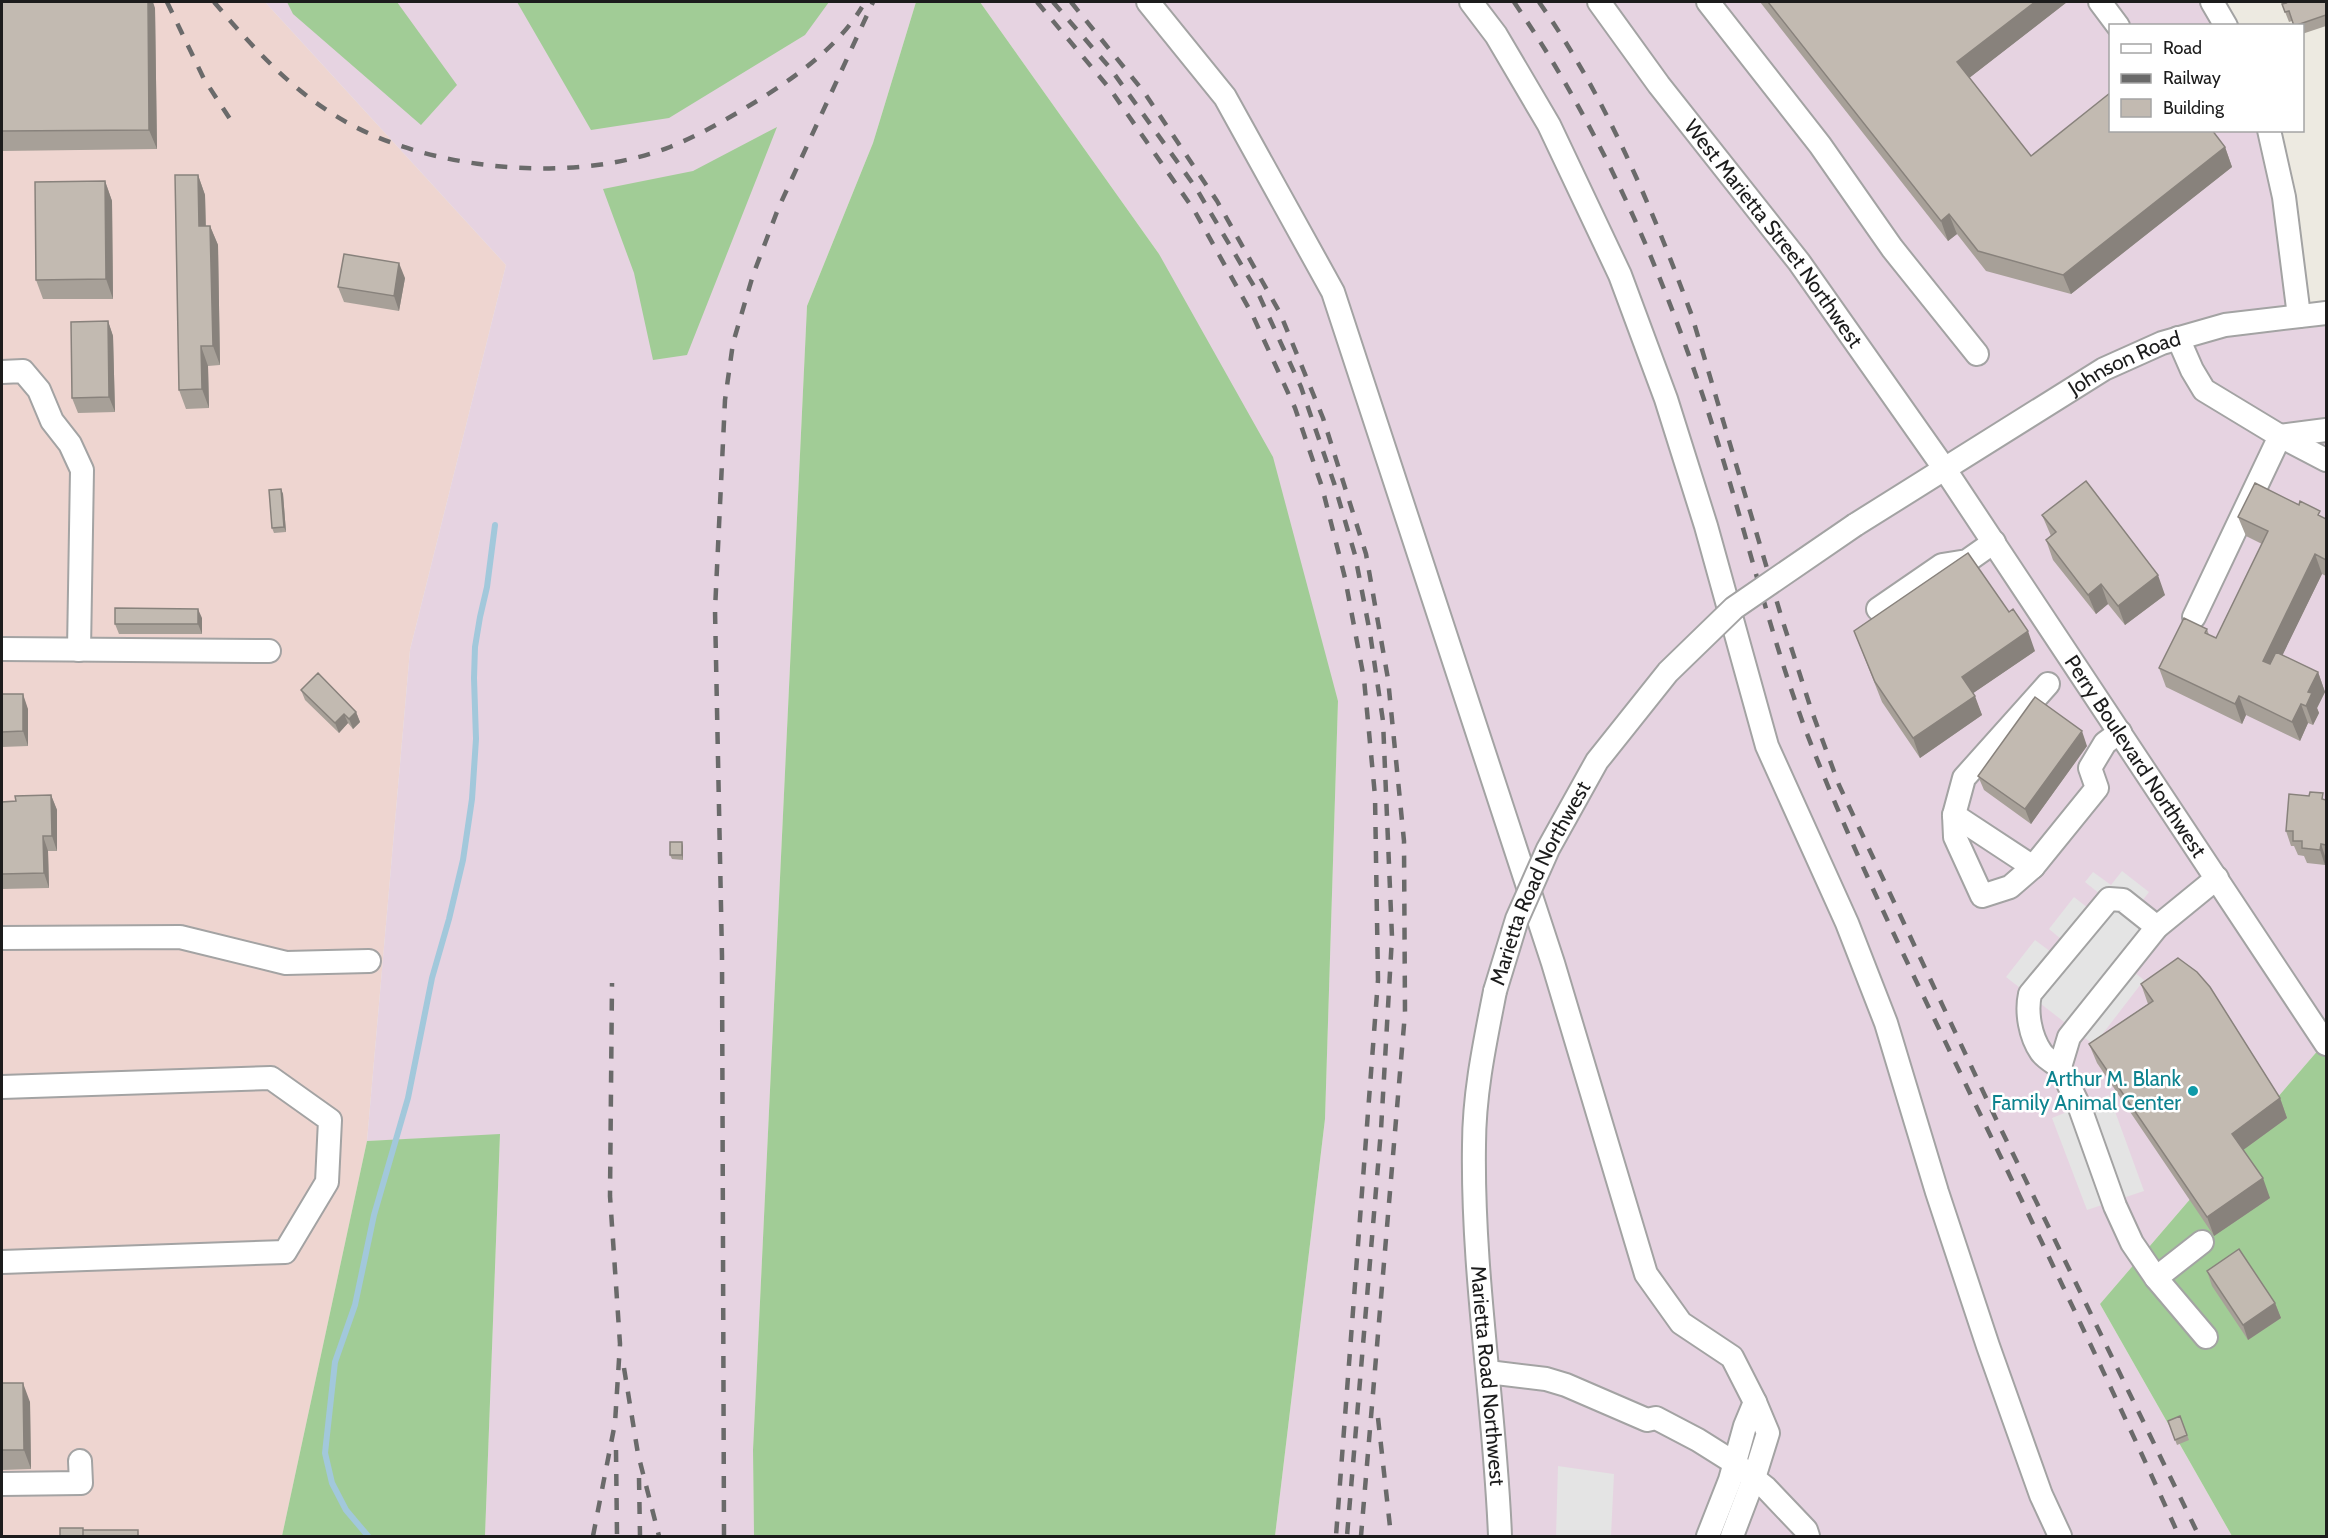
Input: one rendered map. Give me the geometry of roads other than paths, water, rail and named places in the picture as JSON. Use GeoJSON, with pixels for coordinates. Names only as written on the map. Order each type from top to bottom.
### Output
{"type":"FeatureCollection","features":[{"type":"Feature","properties":{"kind":"street"},"geometry":{"type":"LineString","coordinates":[[1148,2],[1225,97],[1333,292],[1550,951],[1646,1274],[1681,1323],[1732,1357],[1755,1402],[1745,1426],[1742,1479],[1732,1536]]}},
{"type":"Feature","properties":{"kind":"street"},"geometry":{"type":"LineString","coordinates":[[1471,2],[1496,35],[1549,125],[1620,275],[1666,399],[1686,463],[1767,746],[1847,923],[1886,1023],[1937,1192],[1984,1335],[2041,1496],[2060,1536]]}},
{"type":"Feature","properties":{"kind":"street","name":"West Marietta Street Northwest"},"geometry":{"type":"LineString","coordinates":[[1599,2],[1659,85],[1799,262],[1944,468]]}},
{"type":"Feature","properties":{"kind":"street"},"geometry":{"type":"LineString","coordinates":[[1708,2],[1820,145],[1892,248],[1977,354]]}},
{"type":"Feature","properties":{"kind":"street"},"geometry":{"type":"LineString","coordinates":[[2100,2],[2116,24]]}},
{"type":"Feature","properties":{"kind":"street"},"geometry":{"type":"LineString","coordinates":[[2212,2],[2225,24]]}},
{"type":"Feature","properties":{"kind":"street"},"geometry":{"type":"LineString","coordinates":[[2269,132],[2284,197],[2299,316]]}},
{"type":"Feature","properties":{"kind":"street","name":"Johnson Road"},"geometry":{"type":"LineString","coordinates":[[1944,468],[2104,369],[2162,343],[2225,325],[2326,313]]}},
{"type":"Feature","properties":{"kind":"street"},"geometry":{"type":"LineString","coordinates":[[2178,338],[2204,390],[2280,436],[2326,460]]}},
{"type":"Feature","properties":{"kind":"street"},"geometry":{"type":"LineString","coordinates":[[2,372],[23,371],[39,390],[52,421],[70,444],[82,470],[79,650]]}},
{"type":"Feature","properties":{"kind":"street"},"geometry":{"type":"LineString","coordinates":[[2280,436],[2326,430]]}},
{"type":"Feature","properties":{"kind":"street"},"geometry":{"type":"LineString","coordinates":[[2194,617],[2280,436]]}},
{"type":"Feature","properties":{"kind":"street","name":"Marietta Road Northwest"},"geometry":{"type":"LineString","coordinates":[[1500,1536],[1475,1219],[1474,1143],[1480,1067],[1496,991],[1517,919],[1548,849],[1597,761],[1668,672],[1734,608],[1855,525],[1944,468]]}},
{"type":"Feature","properties":{"kind":"street","name":"Perry Boulevard Northwest"},"geometry":{"type":"LineString","coordinates":[[1944,468],[2326,1044]]}},
{"type":"Feature","properties":{"kind":"street"},"geometry":{"type":"LineString","coordinates":[[1878,609],[1942,565],[1967,561],[1994,542]]}},
{"type":"Feature","properties":{"kind":"street"},"geometry":{"type":"LineString","coordinates":[[2,649],[269,651]]}},
{"type":"Feature","properties":{"kind":"street"},"geometry":{"type":"LineString","coordinates":[[2048,684],[1964,778],[1954,815],[1955,837],[1982,896],[2010,887],[2033,867],[2097,788],[2090,768],[2104,743],[2120,732]]}},
{"type":"Feature","properties":{"kind":"street"},"geometry":{"type":"LineString","coordinates":[[1954,815],[2033,867]]}},
{"type":"Feature","properties":{"kind":"street"},"geometry":{"type":"LineString","coordinates":[[2060,1067],[2069,1037],[2157,927],[2217,878]]}},
{"type":"Feature","properties":{"kind":"street"},"geometry":{"type":"LineString","coordinates":[[2157,927],[2122,900],[2109,899],[2030,994],[2027,1007],[2028,1019],[2041,1053],[2060,1067],[2080,1108],[2115,1206],[2132,1243],[2156,1278],[2206,1337]]}},
{"type":"Feature","properties":{"kind":"street"},"geometry":{"type":"LineString","coordinates":[[2,938],[180,937],[286,963],[369,961]]}},
{"type":"Feature","properties":{"kind":"street"},"geometry":{"type":"LineString","coordinates":[[2,1087],[272,1078],[330,1120],[327,1182],[285,1252],[2,1262]]}},
{"type":"Feature","properties":{"kind":"street"},"geometry":{"type":"LineString","coordinates":[[2156,1278],[2202,1242]]}},
{"type":"Feature","properties":{"kind":"street"},"geometry":{"type":"LineString","coordinates":[[1488,1372],[1546,1379],[1566,1385],[1647,1420],[1656,1418],[1698,1440],[1742,1479],[1797,1536]]}},
{"type":"Feature","properties":{"kind":"street"},"geometry":{"type":"LineString","coordinates":[[2,1484],[81,1483],[80,1461]]}},
{"type":"Feature","properties":{"kind":"street"},"geometry":{"type":"LineString","coordinates":[[1708,1536],[1742,1479]]}},
{"type":"Feature","properties":{"kind":"street"},"geometry":{"type":"LineString","coordinates":[[1742,1479],[1766,1488],[1806,1530],[1808,1536]]}},
{"type":"Feature","properties":{"kind":"waterway"},"geometry":{"type":"LineString","coordinates":[[368,1536],[346,1510],[332,1483],[325,1453],[335,1362],[355,1305],[374,1215],[408,1098],[432,978],[463,860],[472,799],[476,739],[475,647],[487,587],[495,525]]}},
{"type":"Feature","properties":{"kind":"railway"},"geometry":{"type":"LineString","coordinates":[[167,2],[204,79],[230,119]]}},
{"type":"Feature","properties":{"kind":"railway"},"geometry":{"type":"LineString","coordinates":[[214,2],[285,78],[336,116],[372,135],[412,149],[455,160],[500,166],[545,168],[589,166],[631,159],[670,147],[700,133],[795,76],[839,37],[862,7]]}},
{"type":"Feature","properties":{"kind":"railway"},"geometry":{"type":"LineString","coordinates":[[724,1536],[722,956],[715,610],[725,400],[733,343],[753,275],[778,209],[873,2]]}},
{"type":"Feature","properties":{"kind":"railway"},"geometry":{"type":"LineString","coordinates":[[1037,2],[1110,89],[1194,210],[1252,314],[1295,408],[1322,487],[1345,578],[1364,679],[1375,796],[1378,980],[1336,1536]]}},
{"type":"Feature","properties":{"kind":"railway"},"geometry":{"type":"LineString","coordinates":[[1053,2],[1110,68],[1196,188],[1258,293],[1301,387],[1334,483],[1355,555],[1370,633],[1383,721],[1392,937],[1381,1130],[1347,1536]]}},
{"type":"Feature","properties":{"kind":"railway"},"geometry":{"type":"LineString","coordinates":[[1071,2],[1144,92],[1217,201],[1280,313],[1323,418],[1366,554],[1388,679],[1404,841],[1405,1013],[1361,1536]]}},
{"type":"Feature","properties":{"kind":"railway"},"geometry":{"type":"LineString","coordinates":[[1514,2],[1578,106],[1606,160],[1657,271],[1718,443],[1780,656],[1804,726],[1841,818],[2179,1536]]}},
{"type":"Feature","properties":{"kind":"railway"},"geometry":{"type":"LineString","coordinates":[[1539,2],[1586,76],[1626,154],[1677,275],[1692,316],[1782,619],[1811,709],[1839,785],[1996,1119],[2199,1536]]}},
{"type":"Feature","properties":{"kind":"railway"},"geometry":{"type":"LineString","coordinates":[[593,1536],[615,1423],[620,1344],[610,1196],[612,983]]}},
{"type":"Feature","properties":{"kind":"railway"},"geometry":{"type":"LineString","coordinates":[[624,1368],[638,1454],[659,1536]]}},
{"type":"Feature","properties":{"kind":"railway"},"geometry":{"type":"LineString","coordinates":[[1378,1418],[1391,1536]]}},
{"type":"Feature","properties":{"kind":"railway"},"geometry":{"type":"LineString","coordinates":[[616,1450],[617,1536]]}},
{"type":"Feature","properties":{"kind":"railway"},"geometry":{"type":"LineString","coordinates":[[639,1478],[640,1536]]}},
{"type":"Feature","properties":{"kind":"place","name":"Arthur M. Blank Family Animal Center"},"geometry":{"type":"Point","coordinates":[2193,1091]}}]}
